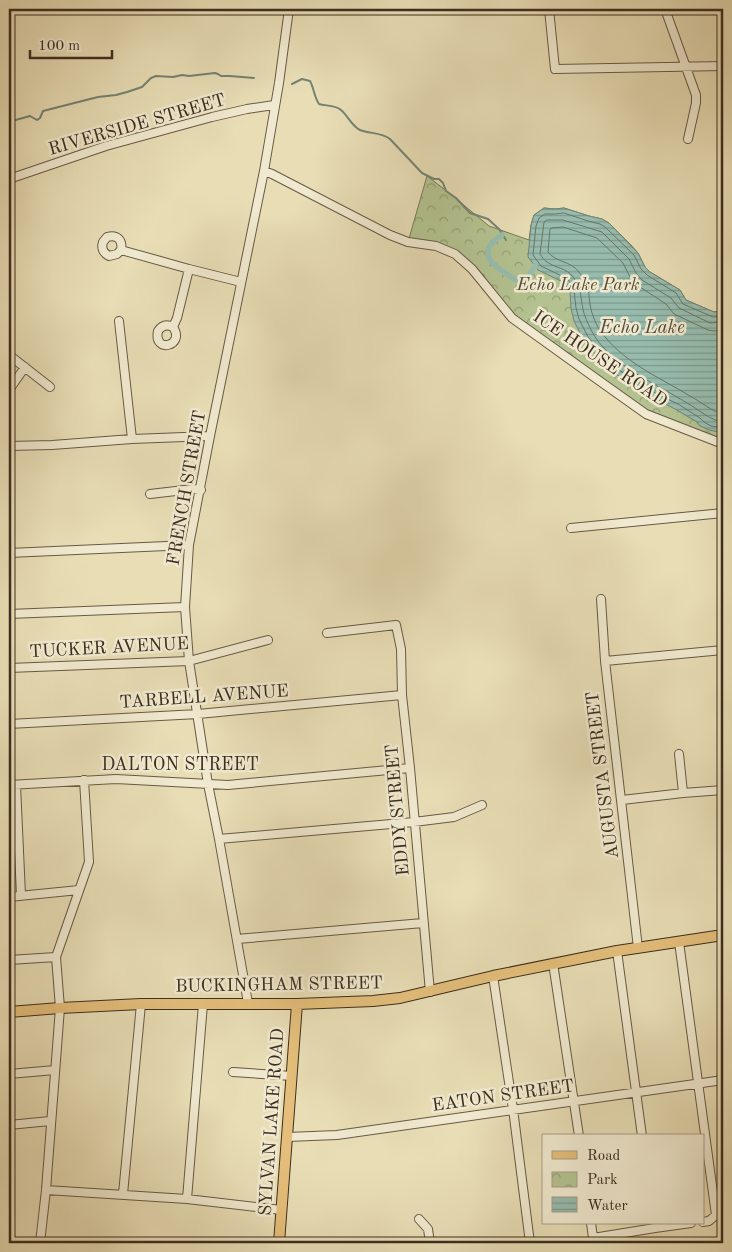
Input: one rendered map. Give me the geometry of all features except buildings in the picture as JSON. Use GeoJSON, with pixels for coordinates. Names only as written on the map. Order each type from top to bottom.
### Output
{"type":"FeatureCollection","features":[{"type":"Feature","properties":{"kind":"main road","name":"BUCKINGHAM STREET"},"geometry":{"type":"LineString","coordinates":[[9,1012],[141,1004],[368,1002],[430,992],[553,963],[723,935]]}},
{"type":"Feature","properties":{"kind":"main road","name":"SYLVAN LAKE ROAD"},"geometry":{"type":"LineString","coordinates":[[279,1243],[297,1004]]}},
{"type":"Feature","properties":{"kind":"street","name":"FRENCH STREET"},"geometry":{"type":"LineString","coordinates":[[248,1004],[208,784],[189,661],[185,607],[189,545],[264,171],[289,9]]}},
{"type":"Feature","properties":{"kind":"street"},"geometry":{"type":"LineString","coordinates":[[549,9],[556,69],[723,66]]}},
{"type":"Feature","properties":{"kind":"street"},"geometry":{"type":"LineString","coordinates":[[665,9],[696,95],[688,139]]}},
{"type":"Feature","properties":{"kind":"street","name":"RIVERSIDE STREET"},"geometry":{"type":"LineString","coordinates":[[9,179],[106,146],[212,117],[274,105]]}},
{"type":"Feature","properties":{"kind":"street","name":"ICE HOUSE ROAD"},"geometry":{"type":"LineString","coordinates":[[264,171],[390,235],[408,242],[436,246],[455,254],[472,269],[512,318],[646,414],[723,444]]}},
{"type":"Feature","properties":{"kind":"street"},"geometry":{"type":"LineString","coordinates":[[121,250],[242,282]]}},
{"type":"Feature","properties":{"kind":"street"},"geometry":{"type":"LineString","coordinates":[[173,328],[189,269]]}},
{"type":"Feature","properties":{"kind":"street"},"geometry":{"type":"LineString","coordinates":[[119,321],[132,439]]}},
{"type":"Feature","properties":{"kind":"street"},"geometry":{"type":"LineString","coordinates":[[9,355],[50,387]]}},
{"type":"Feature","properties":{"kind":"street"},"geometry":{"type":"LineString","coordinates":[[9,390],[25,367]]}},
{"type":"Feature","properties":{"kind":"street"},"geometry":{"type":"LineString","coordinates":[[9,446],[210,436]]}},
{"type":"Feature","properties":{"kind":"street"},"geometry":{"type":"LineString","coordinates":[[150,494],[193,489],[201,490]]}},
{"type":"Feature","properties":{"kind":"street"},"geometry":{"type":"LineString","coordinates":[[571,528],[723,514]]}},
{"type":"Feature","properties":{"kind":"street"},"geometry":{"type":"LineString","coordinates":[[9,552],[189,545]]}},
{"type":"Feature","properties":{"kind":"street","name":"AUGUSTA STREET"},"geometry":{"type":"LineString","coordinates":[[601,599],[605,661],[638,948]]}},
{"type":"Feature","properties":{"kind":"street"},"geometry":{"type":"LineString","coordinates":[[9,614],[185,607]]}},
{"type":"Feature","properties":{"kind":"street","name":"EDDY STREET"},"geometry":{"type":"LineString","coordinates":[[328,633],[396,625],[401,649],[402,695],[430,992]]}},
{"type":"Feature","properties":{"kind":"street","name":"TUCKER AVENUE"},"geometry":{"type":"LineString","coordinates":[[9,668],[189,661],[268,640]]}},
{"type":"Feature","properties":{"kind":"street"},"geometry":{"type":"LineString","coordinates":[[605,661],[723,650]]}},
{"type":"Feature","properties":{"kind":"street","name":"TARBELL AVENUE"},"geometry":{"type":"LineString","coordinates":[[9,724],[198,714],[402,695]]}},
{"type":"Feature","properties":{"kind":"street"},"geometry":{"type":"LineString","coordinates":[[679,754],[683,793]]}},
{"type":"Feature","properties":{"kind":"street","name":"DALTON STREET"},"geometry":{"type":"LineString","coordinates":[[12,785],[116,779],[228,785],[410,768]]}},
{"type":"Feature","properties":{"kind":"street"},"geometry":{"type":"LineString","coordinates":[[40,1243],[60,1008],[56,957],[89,862],[84,780]]}},
{"type":"Feature","properties":{"kind":"street"},"geometry":{"type":"LineString","coordinates":[[12,785],[21,895]]}},
{"type":"Feature","properties":{"kind":"street"},"geometry":{"type":"LineString","coordinates":[[622,800],[723,790]]}},
{"type":"Feature","properties":{"kind":"street"},"geometry":{"type":"LineString","coordinates":[[219,838],[454,817],[482,805]]}},
{"type":"Feature","properties":{"kind":"street"},"geometry":{"type":"LineString","coordinates":[[9,897],[80,890]]}},
{"type":"Feature","properties":{"kind":"street"},"geometry":{"type":"LineString","coordinates":[[237,939],[424,923]]}},
{"type":"Feature","properties":{"kind":"street"},"geometry":{"type":"LineString","coordinates":[[679,942],[716,1215],[709,1221],[704,1222]]}},
{"type":"Feature","properties":{"kind":"street"},"geometry":{"type":"LineString","coordinates":[[617,951],[642,1134]]}},
{"type":"Feature","properties":{"kind":"street"},"geometry":{"type":"LineString","coordinates":[[9,960],[56,957]]}},
{"type":"Feature","properties":{"kind":"street"},"geometry":{"type":"LineString","coordinates":[[553,963],[579,1134]]}},
{"type":"Feature","properties":{"kind":"street"},"geometry":{"type":"LineString","coordinates":[[493,976],[513,1109],[530,1243]]}},
{"type":"Feature","properties":{"kind":"street"},"geometry":{"type":"LineString","coordinates":[[123,1194],[141,1004]]}},
{"type":"Feature","properties":{"kind":"street"},"geometry":{"type":"LineString","coordinates":[[187,1199],[203,1004]]}},
{"type":"Feature","properties":{"kind":"street"},"geometry":{"type":"LineString","coordinates":[[9,1074],[54,1070]]}},
{"type":"Feature","properties":{"kind":"street"},"geometry":{"type":"LineString","coordinates":[[234,1072],[292,1076]]}},
{"type":"Feature","properties":{"kind":"street","name":"EATON STREET"},"geometry":{"type":"LineString","coordinates":[[287,1137],[337,1135],[723,1080]]}},
{"type":"Feature","properties":{"kind":"street"},"geometry":{"type":"LineString","coordinates":[[9,1125],[50,1121]]}},
{"type":"Feature","properties":{"kind":"street"},"geometry":{"type":"LineString","coordinates":[[46,1190],[187,1199],[281,1210]]}},
{"type":"Feature","properties":{"kind":"street"},"geometry":{"type":"LineString","coordinates":[[418,1219],[428,1229],[430,1243]]}},
{"type":"Feature","properties":{"kind":"street"},"geometry":{"type":"LineString","coordinates":[[590,1224],[593,1241],[655,1225],[673,1224]]}},
{"type":"Feature","properties":{"kind":"green space","name":"Echo Lake"},"geometry":{"type":"Polygon","coordinates":[[[427,176],[489,226],[529,240],[534,215],[544,208],[564,208],[602,219],[609,223],[631,245],[650,272],[680,290],[686,300],[714,312],[723,311],[723,444],[646,414],[512,318],[455,254],[408,242],[427,176]]]}},
{"type":"Feature","properties":{"kind":"water","name":"Echo Lake"},"geometry":{"type":"Polygon","coordinates":[[[544,208],[564,208],[602,219],[609,223],[638,253],[645,267],[650,272],[680,290],[686,300],[714,312],[723,311],[723,433],[700,426],[697,422],[652,397],[616,374],[593,352],[582,337],[574,321],[570,291],[563,282],[538,270],[528,257],[531,225],[534,215],[544,208]]]}},
{"type":"Feature","properties":{"kind":"waterway"},"geometry":{"type":"LineString","coordinates":[[9,121],[30,116],[37,120],[43,111],[98,97],[127,92],[142,87],[151,78],[156,76],[173,77],[215,73],[221,76],[254,78]]}},
{"type":"Feature","properties":{"kind":"waterway"},"geometry":{"type":"LineString","coordinates":[[292,84],[302,79],[310,81],[319,104],[339,108],[360,130],[383,135],[390,139],[422,173],[434,179],[439,179],[446,191],[456,198],[470,213],[488,219],[499,229],[506,240]]}},
{"type":"Feature","properties":{"kind":"waterway"},"geometry":{"type":"LineString","coordinates":[[502,235],[488,250],[489,259],[498,268],[522,282],[527,279],[535,266]]}},
{"type":"Feature","properties":{"kind":"park label","name":"Echo Lake Park"},"geometry":{"type":"Point","coordinates":[578,285]}}]}
